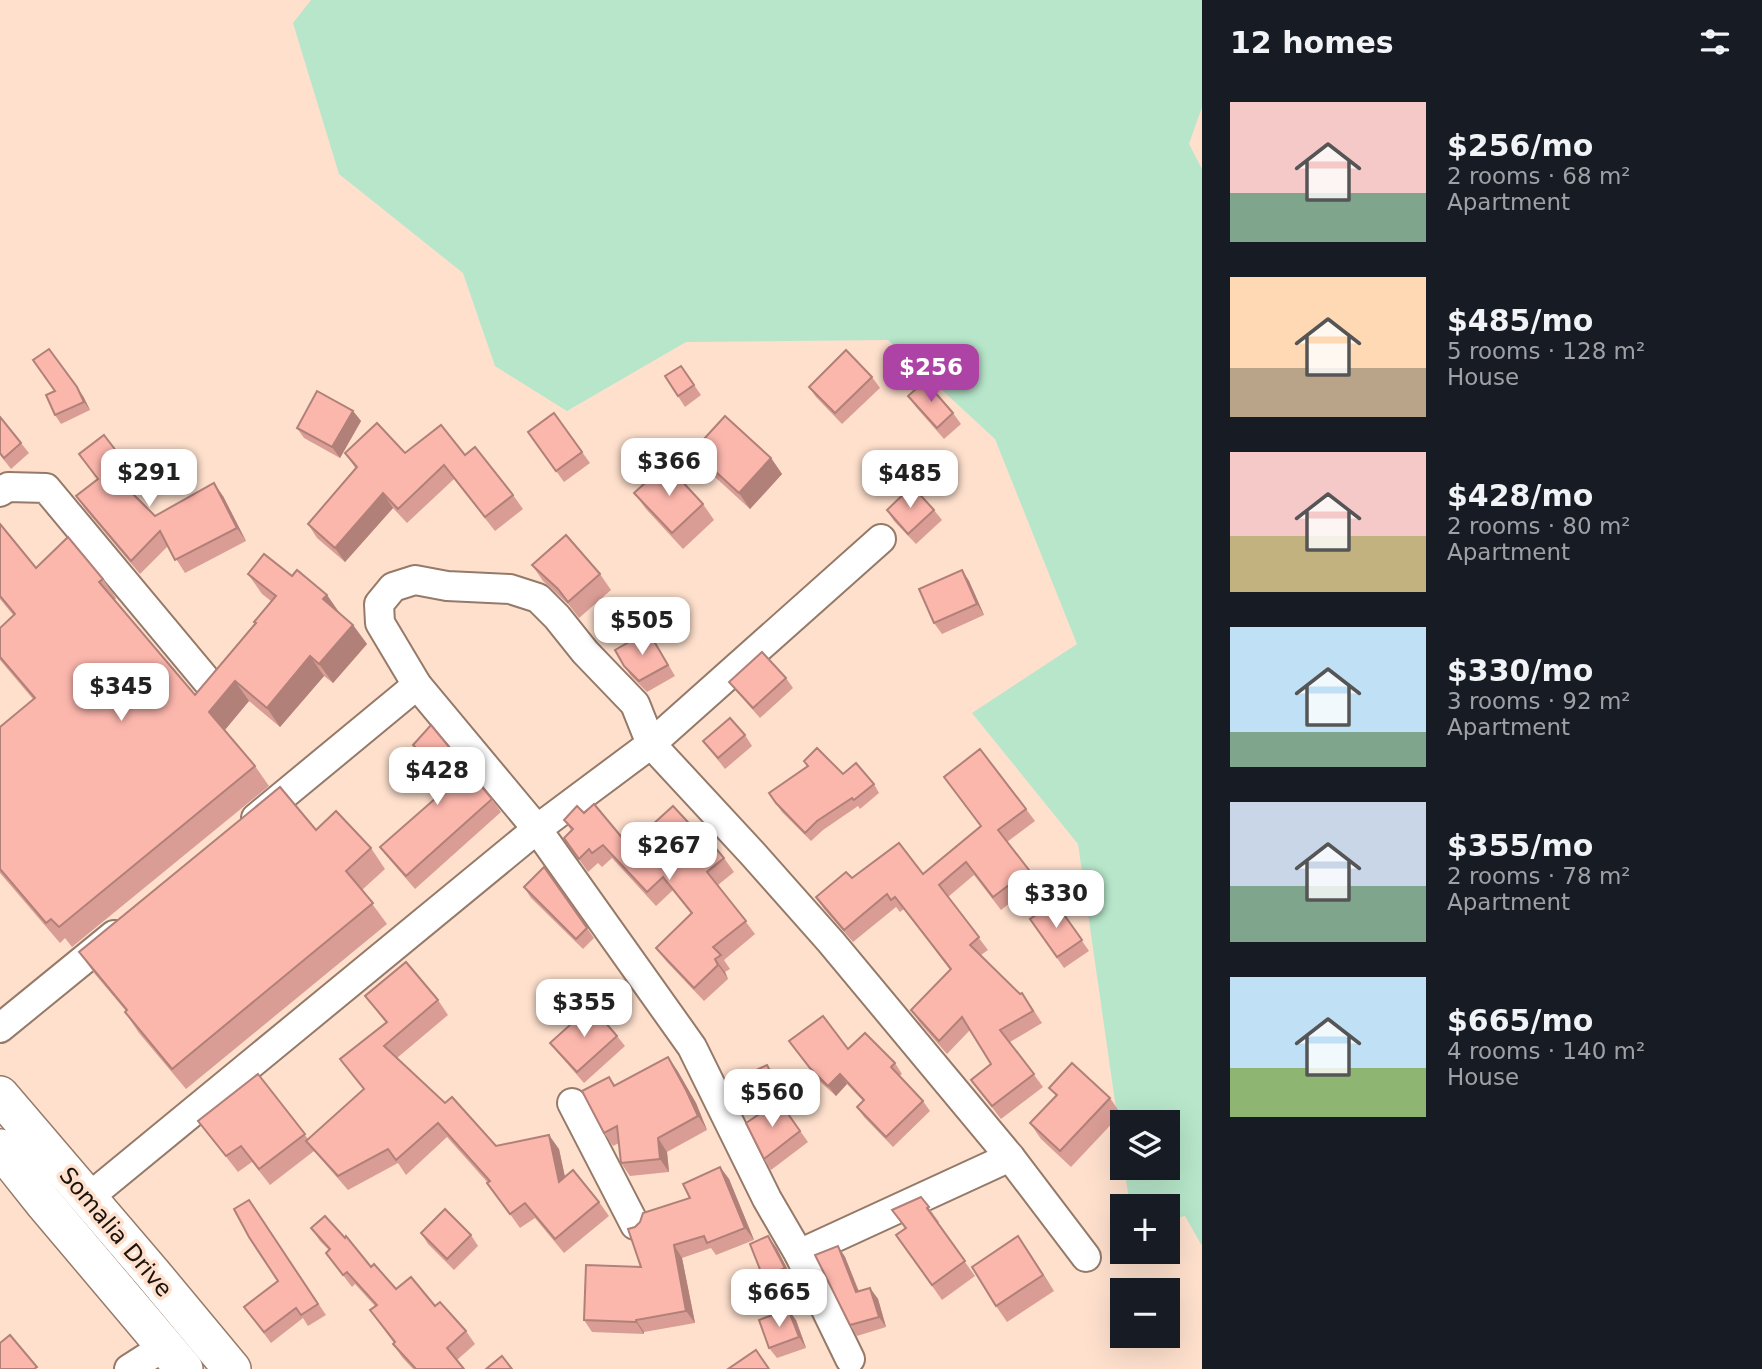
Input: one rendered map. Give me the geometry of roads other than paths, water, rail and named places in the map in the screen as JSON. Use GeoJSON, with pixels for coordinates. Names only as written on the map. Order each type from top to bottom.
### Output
{"type":"FeatureCollection","features":[{"type":"Feature","properties":{"kind":"main road","name":"Somalia Drive"},"geometry":{"type":"LineString","coordinates":[[0,1095],[232,1369]]}},
{"type":"Feature","properties":{"kind":"main road","name":"Somalia Drive"},"geometry":{"type":"LineString","coordinates":[[0,1148],[175,1358]]}},
{"type":"Feature","properties":{"kind":"street"},"geometry":{"type":"LineString","coordinates":[[0,492],[8,487],[46,488],[207,681]]}},
{"type":"Feature","properties":{"kind":"street"},"geometry":{"type":"LineString","coordinates":[[88,1198],[537,829],[651,744],[881,539]]}},
{"type":"Feature","properties":{"kind":"street"},"geometry":{"type":"LineString","coordinates":[[850,1359],[692,1047],[537,829],[417,685],[380,623],[379,604],[393,587],[415,580],[447,586],[510,589],[538,598],[635,704],[651,744],[831,942],[1010,1157],[1086,1257]]}},
{"type":"Feature","properties":{"kind":"street"},"geometry":{"type":"LineString","coordinates":[[235,835],[417,685]]}},
{"type":"Feature","properties":{"kind":"street"},"geometry":{"type":"LineString","coordinates":[[0,1028],[128,923]]}},
{"type":"Feature","properties":{"kind":"street"},"geometry":{"type":"LineString","coordinates":[[572,1102],[635,1225]]}},
{"type":"Feature","properties":{"kind":"street"},"geometry":{"type":"LineString","coordinates":[[799,1254],[1010,1157]]}},
{"type":"Feature","properties":{"kind":"street"},"geometry":{"type":"LineString","coordinates":[[129,1369],[175,1358]]}}]}
